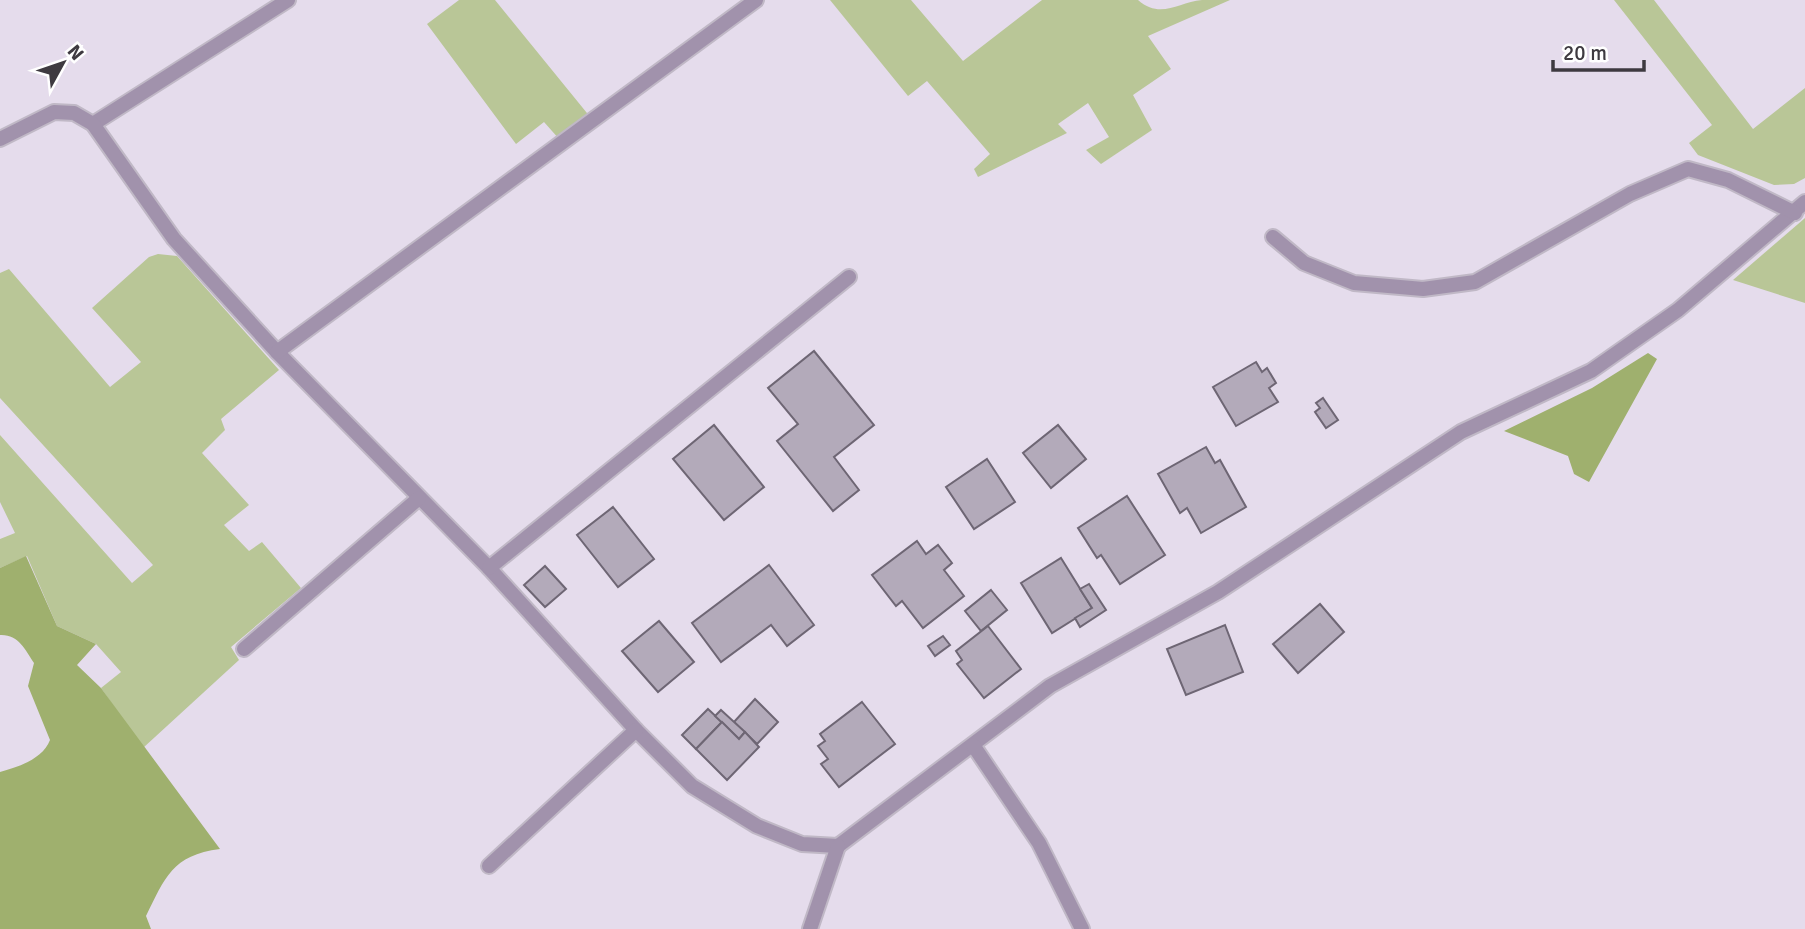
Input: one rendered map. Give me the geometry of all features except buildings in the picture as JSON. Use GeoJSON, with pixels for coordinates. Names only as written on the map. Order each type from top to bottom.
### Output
{"type":"FeatureCollection","features":[{"type":"Feature","properties":{"kind":"street"},"geometry":{"type":"LineString","coordinates":[[93,124],[288,0]]}},
{"type":"Feature","properties":{"kind":"street"},"geometry":{"type":"LineString","coordinates":[[277,352],[756,0]]}},
{"type":"Feature","properties":{"kind":"street"},"geometry":{"type":"LineString","coordinates":[[0,139],[54,113],[74,113],[93,124],[174,239],[277,352],[489,568],[636,730],[692,786],[757,826],[802,844],[838,846]]}},
{"type":"Feature","properties":{"kind":"street"},"geometry":{"type":"LineString","coordinates":[[810,929],[838,846],[1050,686],[1218,592],[1461,432],[1591,371],[1678,310],[1800,208],[1728,180],[1688,169],[1630,194],[1475,282],[1423,289],[1354,283],[1304,264],[1273,237]]}},
{"type":"Feature","properties":{"kind":"street"},"geometry":{"type":"LineString","coordinates":[[489,568],[849,277]]}},
{"type":"Feature","properties":{"kind":"street"},"geometry":{"type":"LineString","coordinates":[[244,649],[419,498]]}},
{"type":"Feature","properties":{"kind":"street"},"geometry":{"type":"LineString","coordinates":[[489,866],[636,730]]}},
{"type":"Feature","properties":{"kind":"street"},"geometry":{"type":"LineString","coordinates":[[974,745],[1039,844],[1082,929]]}},
{"type":"Feature","properties":{"kind":"green space"},"geometry":{"type":"Polygon","coordinates":[[[459,0],[495,0],[591,118],[560,140],[544,122],[516,144],[427,24],[459,0]]]}},
{"type":"Feature","properties":{"kind":"green space"},"geometry":{"type":"Polygon","coordinates":[[[830,0],[911,0],[963,61],[1042,0],[1138,0],[1154,9],[1162,9],[1193,1],[1230,0],[1148,36],[1171,69],[1133,95],[1152,130],[1101,164],[1086,150],[1109,137],[1088,103],[1058,124],[1067,133],[978,177],[974,169],[990,154],[927,81],[908,96],[830,0]]]}},
{"type":"Feature","properties":{"kind":"green space"},"geometry":{"type":"Polygon","coordinates":[[[1614,0],[1654,0],[1753,129],[1805,88],[1805,178],[1794,184],[1774,185],[1698,155],[1689,143],[1712,125],[1614,0]]]}},
{"type":"Feature","properties":{"kind":"green space"},"geometry":{"type":"Polygon","coordinates":[[[1805,218],[1805,303],[1733,280],[1805,218]]]}},
{"type":"Feature","properties":{"kind":"green space"},"geometry":{"type":"Polygon","coordinates":[[[158,254],[177,256],[279,370],[221,419],[225,430],[202,453],[249,505],[224,525],[249,551],[262,542],[301,588],[231,647],[239,660],[143,748],[101,688],[121,672],[96,644],[57,626],[27,556],[0,568],[0,539],[15,533],[0,502],[0,435],[132,583],[153,565],[0,398],[0,273],[9,269],[110,387],[141,362],[92,308],[149,257],[158,254]]]}},
{"type":"Feature","properties":{"kind":"green space"},"geometry":{"type":"Polygon","coordinates":[[[1648,353],[1657,359],[1589,482],[1574,474],[1568,456],[1504,431],[1592,388],[1648,353]]]}},
{"type":"Feature","properties":{"kind":"green space"},"geometry":{"type":"Polygon","coordinates":[[[26,556],[57,626],[96,644],[77,665],[101,688],[220,849],[191,857],[172,870],[146,916],[151,929],[0,929],[0,772],[36,757],[47,747],[50,740],[28,686],[34,663],[16,640],[0,635],[0,568],[26,556]]]}}]}
